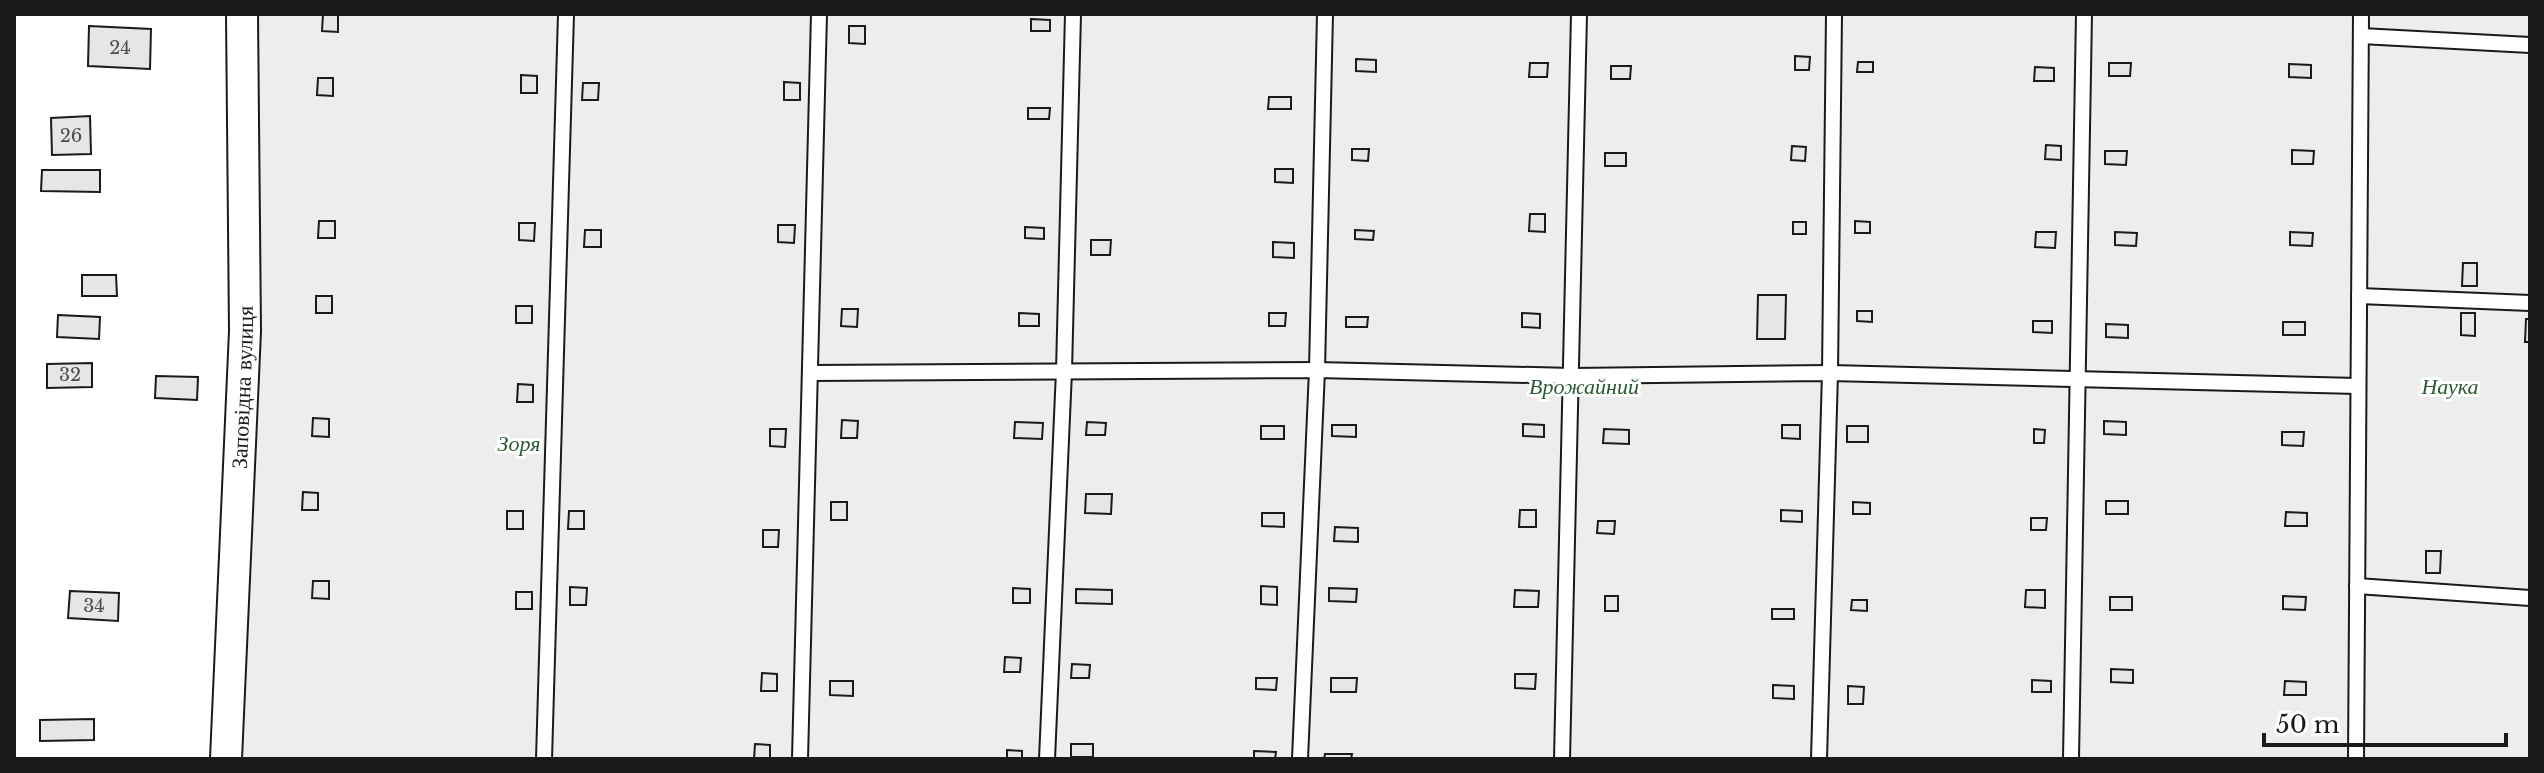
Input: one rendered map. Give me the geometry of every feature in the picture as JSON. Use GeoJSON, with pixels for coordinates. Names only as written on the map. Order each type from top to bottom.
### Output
{"type":"FeatureCollection","features":[{"type":"Feature","properties":{"kind":"street","name":"Заповідна вулиця"},"geometry":{"type":"LineString","coordinates":[[226,759],[245,331],[242,14]]}},
{"type":"Feature","properties":{"kind":"lane"},"geometry":{"type":"LineString","coordinates":[[544,759],[566,14]]}},
{"type":"Feature","properties":{"kind":"lane"},"geometry":{"type":"LineString","coordinates":[[800,759],[819,14]]}},
{"type":"Feature","properties":{"kind":"lane"},"geometry":{"type":"LineString","coordinates":[[1047,759],[1064,371],[1073,14]]}},
{"type":"Feature","properties":{"kind":"lane"},"geometry":{"type":"LineString","coordinates":[[1300,759],[1317,370],[1325,14]]}},
{"type":"Feature","properties":{"kind":"lane"},"geometry":{"type":"LineString","coordinates":[[1562,759],[1579,14]]}},
{"type":"Feature","properties":{"kind":"lane"},"geometry":{"type":"LineString","coordinates":[[1819,759],[1830,373],[1834,14]]}},
{"type":"Feature","properties":{"kind":"lane"},"geometry":{"type":"LineString","coordinates":[[2071,759],[2084,14]]}},
{"type":"Feature","properties":{"kind":"lane"},"geometry":{"type":"LineString","coordinates":[[2356,759],[2361,14]]}},
{"type":"Feature","properties":{"kind":"lane"},"geometry":{"type":"LineString","coordinates":[[2361,36],[2530,45]]}},
{"type":"Feature","properties":{"kind":"lane"},"geometry":{"type":"LineString","coordinates":[[2359,296],[2530,303]]}},
{"type":"Feature","properties":{"kind":"lane"},"geometry":{"type":"LineString","coordinates":[[810,373],[1317,370],[1572,376],[1830,373],[2358,386]]}},
{"type":"Feature","properties":{"kind":"lane"},"geometry":{"type":"LineString","coordinates":[[2357,586],[2530,598]]}},
{"type":"Feature","properties":{"kind":"shaded area","name":"Врожайний"},"geometry":{"type":"Polygon","coordinates":[[[242,14],[2530,14],[2530,759],[226,759],[242,14]]]}},
{"type":"Feature","properties":{"kind":"building"},"geometry":{"type":"Polygon","coordinates":[[[323,14],[338,14],[338,32],[322,31],[323,14]]]}},
{"type":"Feature","properties":{"kind":"building"},"geometry":{"type":"Polygon","coordinates":[[[1031,19],[1050,20],[1050,31],[1031,31],[1031,19]]]}},
{"type":"Feature","properties":{"kind":"building"},"geometry":{"type":"Polygon","coordinates":[[[89,26],[151,29],[150,69],[88,66],[89,26]]]}},
{"type":"Feature","properties":{"kind":"building"},"geometry":{"type":"Polygon","coordinates":[[[849,26],[865,26],[865,44],[849,43],[849,26]]]}},
{"type":"Feature","properties":{"kind":"building"},"geometry":{"type":"Polygon","coordinates":[[[1795,56],[1810,57],[1809,70],[1795,70],[1795,56]]]}},
{"type":"Feature","properties":{"kind":"building"},"geometry":{"type":"Polygon","coordinates":[[[1356,59],[1376,60],[1376,72],[1356,71],[1356,59]]]}},
{"type":"Feature","properties":{"kind":"building"},"geometry":{"type":"Polygon","coordinates":[[[1858,62],[1873,62],[1873,72],[1857,72],[1858,62]]]}},
{"type":"Feature","properties":{"kind":"building"},"geometry":{"type":"Polygon","coordinates":[[[1530,63],[1548,63],[1547,77],[1529,77],[1530,63]]]}},
{"type":"Feature","properties":{"kind":"building"},"geometry":{"type":"Polygon","coordinates":[[[2109,63],[2131,63],[2130,76],[2109,76],[2109,63]]]}},
{"type":"Feature","properties":{"kind":"building"},"geometry":{"type":"Polygon","coordinates":[[[2289,64],[2311,65],[2311,78],[2289,77],[2289,64]]]}},
{"type":"Feature","properties":{"kind":"building"},"geometry":{"type":"Polygon","coordinates":[[[1611,66],[1631,66],[1630,79],[1611,79],[1611,66]]]}},
{"type":"Feature","properties":{"kind":"building"},"geometry":{"type":"Polygon","coordinates":[[[2035,67],[2054,68],[2054,81],[2034,81],[2035,67]]]}},
{"type":"Feature","properties":{"kind":"building"},"geometry":{"type":"Polygon","coordinates":[[[521,75],[537,76],[537,93],[521,93],[521,75]]]}},
{"type":"Feature","properties":{"kind":"building"},"geometry":{"type":"Polygon","coordinates":[[[318,78],[333,78],[333,96],[317,95],[318,78]]]}},
{"type":"Feature","properties":{"kind":"building"},"geometry":{"type":"Polygon","coordinates":[[[784,82],[800,83],[800,100],[784,100],[784,82]]]}},
{"type":"Feature","properties":{"kind":"building"},"geometry":{"type":"Polygon","coordinates":[[[583,83],[599,83],[598,100],[582,100],[583,83]]]}},
{"type":"Feature","properties":{"kind":"building"},"geometry":{"type":"Polygon","coordinates":[[[1269,97],[1291,97],[1291,109],[1268,109],[1269,97]]]}},
{"type":"Feature","properties":{"kind":"building"},"geometry":{"type":"Polygon","coordinates":[[[1028,108],[1050,108],[1049,119],[1028,119],[1028,108]]]}},
{"type":"Feature","properties":{"kind":"building"},"geometry":{"type":"Polygon","coordinates":[[[90,116],[91,154],[52,155],[51,118],[90,116]]]}},
{"type":"Feature","properties":{"kind":"building"},"geometry":{"type":"Polygon","coordinates":[[[2046,145],[2061,146],[2061,160],[2045,159],[2046,145]]]}},
{"type":"Feature","properties":{"kind":"building"},"geometry":{"type":"Polygon","coordinates":[[[1792,146],[1806,147],[1805,161],[1791,160],[1792,146]]]}},
{"type":"Feature","properties":{"kind":"building"},"geometry":{"type":"Polygon","coordinates":[[[1352,149],[1369,149],[1368,161],[1352,160],[1352,149]]]}},
{"type":"Feature","properties":{"kind":"building"},"geometry":{"type":"Polygon","coordinates":[[[2292,150],[2314,151],[2313,164],[2292,164],[2292,150]]]}},
{"type":"Feature","properties":{"kind":"building"},"geometry":{"type":"Polygon","coordinates":[[[2105,151],[2127,151],[2126,165],[2105,164],[2105,151]]]}},
{"type":"Feature","properties":{"kind":"building"},"geometry":{"type":"Polygon","coordinates":[[[1605,153],[1626,153],[1626,166],[1605,166],[1605,153]]]}},
{"type":"Feature","properties":{"kind":"building"},"geometry":{"type":"Polygon","coordinates":[[[1275,169],[1293,169],[1293,183],[1275,182],[1275,169]]]}},
{"type":"Feature","properties":{"kind":"building"},"geometry":{"type":"Polygon","coordinates":[[[42,170],[100,170],[100,192],[41,191],[42,170]]]}},
{"type":"Feature","properties":{"kind":"building"},"geometry":{"type":"Polygon","coordinates":[[[1530,214],[1545,214],[1545,232],[1529,231],[1530,214]]]}},
{"type":"Feature","properties":{"kind":"building"},"geometry":{"type":"Polygon","coordinates":[[[319,221],[335,221],[335,238],[318,238],[319,221]]]}},
{"type":"Feature","properties":{"kind":"building"},"geometry":{"type":"Polygon","coordinates":[[[1855,221],[1870,222],[1870,233],[1855,233],[1855,221]]]}},
{"type":"Feature","properties":{"kind":"building"},"geometry":{"type":"Polygon","coordinates":[[[1793,222],[1806,222],[1806,234],[1793,234],[1793,222]]]}},
{"type":"Feature","properties":{"kind":"building"},"geometry":{"type":"Polygon","coordinates":[[[519,223],[535,223],[534,241],[519,240],[519,223]]]}},
{"type":"Feature","properties":{"kind":"building"},"geometry":{"type":"Polygon","coordinates":[[[778,225],[795,225],[794,243],[778,242],[778,225]]]}},
{"type":"Feature","properties":{"kind":"building"},"geometry":{"type":"Polygon","coordinates":[[[1025,227],[1044,228],[1044,239],[1025,238],[1025,227]]]}},
{"type":"Feature","properties":{"kind":"building"},"geometry":{"type":"Polygon","coordinates":[[[585,230],[601,230],[601,247],[584,247],[585,230]]]}},
{"type":"Feature","properties":{"kind":"building"},"geometry":{"type":"Polygon","coordinates":[[[1355,230],[1374,231],[1373,240],[1355,239],[1355,230]]]}},
{"type":"Feature","properties":{"kind":"building"},"geometry":{"type":"Polygon","coordinates":[[[2036,232],[2056,232],[2055,248],[2035,247],[2036,232]]]}},
{"type":"Feature","properties":{"kind":"building"},"geometry":{"type":"Polygon","coordinates":[[[2115,232],[2137,233],[2136,246],[2115,245],[2115,232]]]}},
{"type":"Feature","properties":{"kind":"building"},"geometry":{"type":"Polygon","coordinates":[[[2290,232],[2313,233],[2312,246],[2290,245],[2290,232]]]}},
{"type":"Feature","properties":{"kind":"building"},"geometry":{"type":"Polygon","coordinates":[[[1091,240],[1111,240],[1110,255],[1091,255],[1091,240]]]}},
{"type":"Feature","properties":{"kind":"building"},"geometry":{"type":"Polygon","coordinates":[[[1273,242],[1294,243],[1294,258],[1273,257],[1273,242]]]}},
{"type":"Feature","properties":{"kind":"building"},"geometry":{"type":"Polygon","coordinates":[[[2463,263],[2477,263],[2477,286],[2462,286],[2463,263]]]}},
{"type":"Feature","properties":{"kind":"building"},"geometry":{"type":"Polygon","coordinates":[[[82,275],[116,275],[117,296],[82,296],[82,275]]]}},
{"type":"Feature","properties":{"kind":"building"},"geometry":{"type":"Polygon","coordinates":[[[1758,295],[1786,295],[1785,339],[1757,339],[1758,295]]]}},
{"type":"Feature","properties":{"kind":"building"},"geometry":{"type":"Polygon","coordinates":[[[316,296],[332,296],[332,313],[316,313],[316,296]]]}},
{"type":"Feature","properties":{"kind":"building"},"geometry":{"type":"Polygon","coordinates":[[[516,306],[532,306],[532,323],[516,323],[516,306]]]}},
{"type":"Feature","properties":{"kind":"building"},"geometry":{"type":"Polygon","coordinates":[[[842,309],[858,309],[857,327],[841,326],[842,309]]]}},
{"type":"Feature","properties":{"kind":"building"},"geometry":{"type":"Polygon","coordinates":[[[1857,311],[1872,311],[1872,322],[1857,321],[1857,311]]]}},
{"type":"Feature","properties":{"kind":"building"},"geometry":{"type":"Polygon","coordinates":[[[1019,313],[1039,314],[1039,326],[1019,326],[1019,313]]]}},
{"type":"Feature","properties":{"kind":"building"},"geometry":{"type":"Polygon","coordinates":[[[1269,313],[1286,313],[1285,326],[1269,326],[1269,313]]]}},
{"type":"Feature","properties":{"kind":"building"},"geometry":{"type":"Polygon","coordinates":[[[1522,313],[1540,314],[1540,328],[1522,327],[1522,313]]]}},
{"type":"Feature","properties":{"kind":"building"},"geometry":{"type":"Polygon","coordinates":[[[2461,313],[2475,313],[2475,336],[2461,335],[2461,313]]]}},
{"type":"Feature","properties":{"kind":"building"},"geometry":{"type":"Polygon","coordinates":[[[58,315],[100,317],[99,339],[57,337],[58,315]]]}},
{"type":"Feature","properties":{"kind":"building"},"geometry":{"type":"Polygon","coordinates":[[[1346,317],[1368,317],[1367,327],[1346,327],[1346,317]]]}},
{"type":"Feature","properties":{"kind":"building"},"geometry":{"type":"Polygon","coordinates":[[[2526,319],[2530,319],[2530,342],[2525,342],[2526,319]]]}},
{"type":"Feature","properties":{"kind":"building"},"geometry":{"type":"Polygon","coordinates":[[[2033,321],[2052,321],[2052,333],[2033,332],[2033,321]]]}},
{"type":"Feature","properties":{"kind":"building"},"geometry":{"type":"Polygon","coordinates":[[[2283,322],[2305,322],[2305,335],[2283,335],[2283,322]]]}},
{"type":"Feature","properties":{"kind":"building"},"geometry":{"type":"Polygon","coordinates":[[[2106,324],[2128,325],[2128,338],[2106,337],[2106,324]]]}},
{"type":"Feature","properties":{"kind":"building"},"geometry":{"type":"Polygon","coordinates":[[[92,363],[92,387],[47,388],[47,364],[92,363]]]}},
{"type":"Feature","properties":{"kind":"building"},"geometry":{"type":"Polygon","coordinates":[[[156,376],[198,377],[197,400],[155,398],[156,376]]]}},
{"type":"Feature","properties":{"kind":"building"},"geometry":{"type":"Polygon","coordinates":[[[518,384],[533,385],[533,402],[517,402],[518,384]]]}},
{"type":"Feature","properties":{"kind":"building"},"geometry":{"type":"Polygon","coordinates":[[[313,418],[329,419],[329,437],[312,436],[313,418]]]}},
{"type":"Feature","properties":{"kind":"building"},"geometry":{"type":"Polygon","coordinates":[[[842,420],[858,421],[857,438],[841,438],[842,420]]]}},
{"type":"Feature","properties":{"kind":"building"},"geometry":{"type":"Polygon","coordinates":[[[2104,421],[2126,422],[2126,435],[2104,434],[2104,421]]]}},
{"type":"Feature","properties":{"kind":"building"},"geometry":{"type":"Polygon","coordinates":[[[1015,422],[1043,423],[1042,439],[1014,438],[1015,422]]]}},
{"type":"Feature","properties":{"kind":"building"},"geometry":{"type":"Polygon","coordinates":[[[1087,422],[1106,423],[1105,435],[1086,435],[1087,422]]]}},
{"type":"Feature","properties":{"kind":"building"},"geometry":{"type":"Polygon","coordinates":[[[1523,424],[1544,425],[1544,437],[1523,436],[1523,424]]]}},
{"type":"Feature","properties":{"kind":"building"},"geometry":{"type":"Polygon","coordinates":[[[1332,425],[1356,425],[1356,437],[1332,436],[1332,425]]]}},
{"type":"Feature","properties":{"kind":"building"},"geometry":{"type":"Polygon","coordinates":[[[1782,425],[1800,425],[1800,439],[1782,438],[1782,425]]]}},
{"type":"Feature","properties":{"kind":"building"},"geometry":{"type":"Polygon","coordinates":[[[1261,426],[1284,426],[1284,439],[1261,439],[1261,426]]]}},
{"type":"Feature","properties":{"kind":"building"},"geometry":{"type":"Polygon","coordinates":[[[1847,426],[1868,426],[1868,442],[1847,442],[1847,426]]]}},
{"type":"Feature","properties":{"kind":"building"},"geometry":{"type":"Polygon","coordinates":[[[770,429],[786,429],[785,447],[770,446],[770,429]]]}},
{"type":"Feature","properties":{"kind":"building"},"geometry":{"type":"Polygon","coordinates":[[[1604,429],[1629,430],[1629,444],[1603,443],[1604,429]]]}},
{"type":"Feature","properties":{"kind":"building"},"geometry":{"type":"Polygon","coordinates":[[[2034,429],[2045,430],[2044,443],[2034,443],[2034,429]]]}},
{"type":"Feature","properties":{"kind":"building"},"geometry":{"type":"Polygon","coordinates":[[[2282,432],[2304,432],[2303,446],[2282,445],[2282,432]]]}},
{"type":"Feature","properties":{"kind":"building"},"geometry":{"type":"Polygon","coordinates":[[[303,492],[318,493],[318,510],[302,510],[303,492]]]}},
{"type":"Feature","properties":{"kind":"building"},"geometry":{"type":"Polygon","coordinates":[[[1086,494],[1112,494],[1111,514],[1085,513],[1086,494]]]}},
{"type":"Feature","properties":{"kind":"building"},"geometry":{"type":"Polygon","coordinates":[[[2106,501],[2128,501],[2128,514],[2106,514],[2106,501]]]}},
{"type":"Feature","properties":{"kind":"building"},"geometry":{"type":"Polygon","coordinates":[[[831,502],[847,502],[847,520],[831,520],[831,502]]]}},
{"type":"Feature","properties":{"kind":"building"},"geometry":{"type":"Polygon","coordinates":[[[1853,502],[1870,503],[1870,514],[1853,514],[1853,502]]]}},
{"type":"Feature","properties":{"kind":"building"},"geometry":{"type":"Polygon","coordinates":[[[1520,510],[1536,510],[1536,527],[1519,527],[1520,510]]]}},
{"type":"Feature","properties":{"kind":"building"},"geometry":{"type":"Polygon","coordinates":[[[1781,510],[1802,511],[1802,522],[1781,521],[1781,510]]]}},
{"type":"Feature","properties":{"kind":"building"},"geometry":{"type":"Polygon","coordinates":[[[507,511],[523,511],[523,529],[507,529],[507,511]]]}},
{"type":"Feature","properties":{"kind":"building"},"geometry":{"type":"Polygon","coordinates":[[[569,511],[584,511],[584,529],[568,529],[569,511]]]}},
{"type":"Feature","properties":{"kind":"building"},"geometry":{"type":"Polygon","coordinates":[[[2286,512],[2307,513],[2307,526],[2285,526],[2286,512]]]}},
{"type":"Feature","properties":{"kind":"building"},"geometry":{"type":"Polygon","coordinates":[[[1262,513],[1284,513],[1284,527],[1262,526],[1262,513]]]}},
{"type":"Feature","properties":{"kind":"building"},"geometry":{"type":"Polygon","coordinates":[[[2031,518],[2047,518],[2046,530],[2031,530],[2031,518]]]}},
{"type":"Feature","properties":{"kind":"building"},"geometry":{"type":"Polygon","coordinates":[[[1598,521],[1615,521],[1614,534],[1597,533],[1598,521]]]}},
{"type":"Feature","properties":{"kind":"building"},"geometry":{"type":"Polygon","coordinates":[[[1335,527],[1358,528],[1358,542],[1334,541],[1335,527]]]}},
{"type":"Feature","properties":{"kind":"building"},"geometry":{"type":"Polygon","coordinates":[[[763,530],[779,530],[778,547],[763,547],[763,530]]]}},
{"type":"Feature","properties":{"kind":"building"},"geometry":{"type":"Polygon","coordinates":[[[2426,551],[2441,551],[2440,573],[2426,573],[2426,551]]]}},
{"type":"Feature","properties":{"kind":"building"},"geometry":{"type":"Polygon","coordinates":[[[313,581],[329,581],[329,599],[312,598],[313,581]]]}},
{"type":"Feature","properties":{"kind":"building"},"geometry":{"type":"Polygon","coordinates":[[[1261,586],[1277,587],[1277,605],[1261,604],[1261,586]]]}},
{"type":"Feature","properties":{"kind":"building"},"geometry":{"type":"Polygon","coordinates":[[[570,587],[587,588],[586,605],[570,605],[570,587]]]}},
{"type":"Feature","properties":{"kind":"building"},"geometry":{"type":"Polygon","coordinates":[[[1013,588],[1030,589],[1030,603],[1013,603],[1013,588]]]}},
{"type":"Feature","properties":{"kind":"building"},"geometry":{"type":"Polygon","coordinates":[[[1329,588],[1357,589],[1356,602],[1329,601],[1329,588]]]}},
{"type":"Feature","properties":{"kind":"building"},"geometry":{"type":"Polygon","coordinates":[[[1076,589],[1112,590],[1112,604],[1076,603],[1076,589]]]}},
{"type":"Feature","properties":{"kind":"building"},"geometry":{"type":"Polygon","coordinates":[[[1515,590],[1539,591],[1538,607],[1514,607],[1515,590]]]}},
{"type":"Feature","properties":{"kind":"building"},"geometry":{"type":"Polygon","coordinates":[[[2026,590],[2045,590],[2045,608],[2025,607],[2026,590]]]}},
{"type":"Feature","properties":{"kind":"building"},"geometry":{"type":"Polygon","coordinates":[[[70,591],[119,593],[118,621],[68,618],[70,591]]]}},
{"type":"Feature","properties":{"kind":"building"},"geometry":{"type":"Polygon","coordinates":[[[516,592],[532,592],[532,609],[516,609],[516,592]]]}},
{"type":"Feature","properties":{"kind":"building"},"geometry":{"type":"Polygon","coordinates":[[[1605,596],[1618,596],[1618,611],[1605,611],[1605,596]]]}},
{"type":"Feature","properties":{"kind":"building"},"geometry":{"type":"Polygon","coordinates":[[[2283,596],[2306,597],[2305,610],[2283,609],[2283,596]]]}},
{"type":"Feature","properties":{"kind":"building"},"geometry":{"type":"Polygon","coordinates":[[[2110,597],[2132,597],[2132,610],[2110,610],[2110,597]]]}},
{"type":"Feature","properties":{"kind":"building"},"geometry":{"type":"Polygon","coordinates":[[[1852,600],[1867,600],[1867,611],[1851,610],[1852,600]]]}},
{"type":"Feature","properties":{"kind":"building"},"geometry":{"type":"Polygon","coordinates":[[[1772,609],[1794,609],[1794,619],[1772,619],[1772,609]]]}},
{"type":"Feature","properties":{"kind":"building"},"geometry":{"type":"Polygon","coordinates":[[[1005,657],[1021,658],[1020,672],[1004,672],[1005,657]]]}},
{"type":"Feature","properties":{"kind":"building"},"geometry":{"type":"Polygon","coordinates":[[[1072,664],[1090,665],[1089,678],[1071,678],[1072,664]]]}},
{"type":"Feature","properties":{"kind":"building"},"geometry":{"type":"Polygon","coordinates":[[[2111,669],[2133,670],[2133,683],[2111,682],[2111,669]]]}},
{"type":"Feature","properties":{"kind":"building"},"geometry":{"type":"Polygon","coordinates":[[[762,673],[777,674],[777,691],[761,691],[762,673]]]}},
{"type":"Feature","properties":{"kind":"building"},"geometry":{"type":"Polygon","coordinates":[[[1515,674],[1536,674],[1535,689],[1515,688],[1515,674]]]}},
{"type":"Feature","properties":{"kind":"building"},"geometry":{"type":"Polygon","coordinates":[[[1256,678],[1277,678],[1276,690],[1256,689],[1256,678]]]}},
{"type":"Feature","properties":{"kind":"building"},"geometry":{"type":"Polygon","coordinates":[[[1331,678],[1357,678],[1356,692],[1331,692],[1331,678]]]}},
{"type":"Feature","properties":{"kind":"building"},"geometry":{"type":"Polygon","coordinates":[[[2032,680],[2051,681],[2051,692],[2032,692],[2032,680]]]}},
{"type":"Feature","properties":{"kind":"building"},"geometry":{"type":"Polygon","coordinates":[[[830,681],[853,681],[853,696],[830,695],[830,681]]]}},
{"type":"Feature","properties":{"kind":"building"},"geometry":{"type":"Polygon","coordinates":[[[2285,681],[2306,682],[2306,695],[2284,695],[2285,681]]]}},
{"type":"Feature","properties":{"kind":"building"},"geometry":{"type":"Polygon","coordinates":[[[1773,685],[1794,686],[1794,699],[1773,698],[1773,685]]]}},
{"type":"Feature","properties":{"kind":"building"},"geometry":{"type":"Polygon","coordinates":[[[1848,686],[1864,687],[1863,704],[1848,704],[1848,686]]]}},
{"type":"Feature","properties":{"kind":"building"},"geometry":{"type":"Polygon","coordinates":[[[94,719],[94,740],[40,741],[40,720],[94,719]]]}},
{"type":"Feature","properties":{"kind":"building"},"geometry":{"type":"Polygon","coordinates":[[[755,744],[770,745],[770,759],[754,759],[755,744]]]}},
{"type":"Feature","properties":{"kind":"building"},"geometry":{"type":"Polygon","coordinates":[[[1071,744],[1093,744],[1093,757],[1071,757],[1071,744]]]}},
{"type":"Feature","properties":{"kind":"building"},"geometry":{"type":"Polygon","coordinates":[[[1007,750],[1022,751],[1022,759],[1007,759],[1007,750]]]}},
{"type":"Feature","properties":{"kind":"building"},"geometry":{"type":"Polygon","coordinates":[[[1254,751],[1276,752],[1275,759],[1254,759],[1254,751]]]}},
{"type":"Feature","properties":{"kind":"building"},"geometry":{"type":"Polygon","coordinates":[[[1325,754],[1352,754],[1351,759],[1324,759],[1325,754]]]}},
{"type":"Feature","properties":{"kind":"park label","name":"Наука"},"geometry":{"type":"Point","coordinates":[2450,386]}},
{"type":"Feature","properties":{"kind":"park label","name":"Зоря"},"geometry":{"type":"Point","coordinates":[519,443]}}]}
